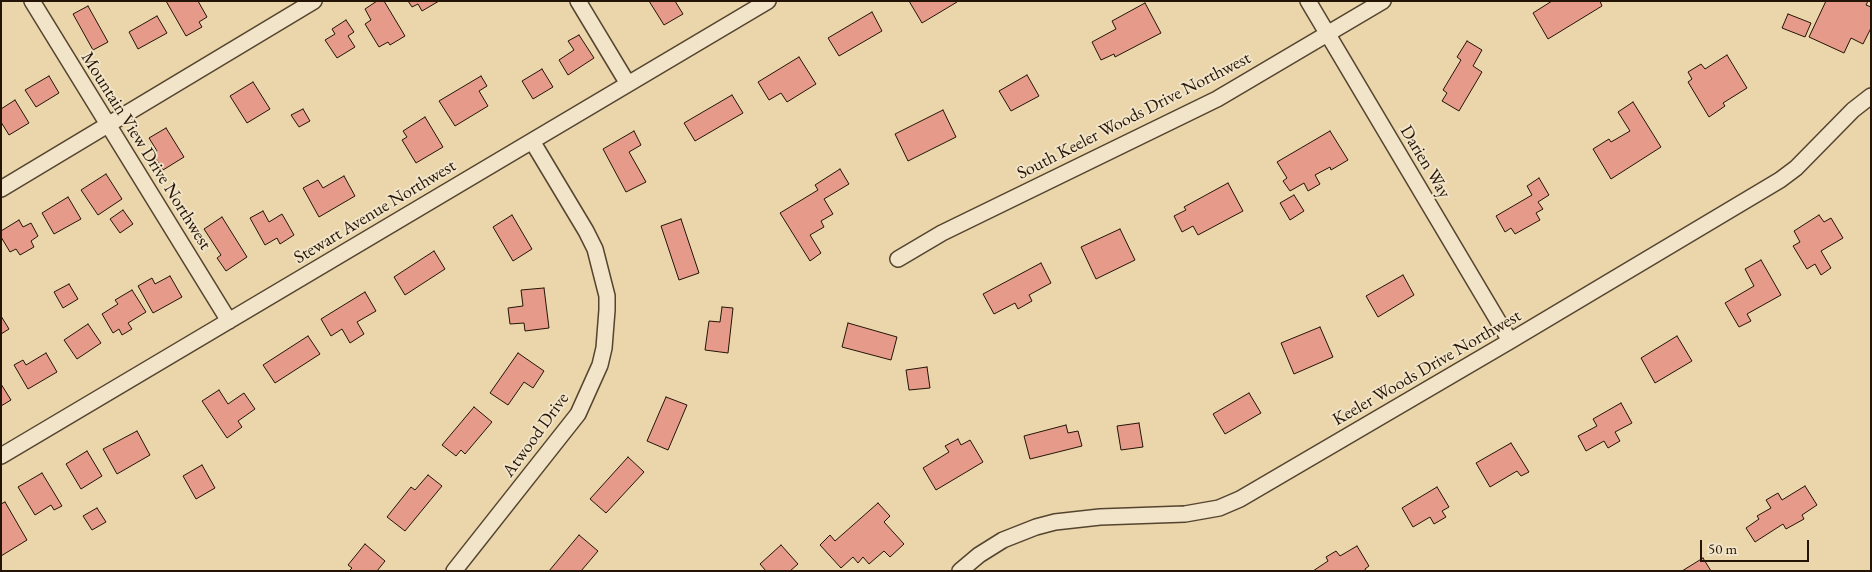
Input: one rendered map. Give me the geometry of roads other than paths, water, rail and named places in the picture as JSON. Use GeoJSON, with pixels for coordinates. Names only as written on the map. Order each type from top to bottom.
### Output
{"type":"FeatureCollection","features":[{"type":"Feature","properties":{"kind":"street","name":"Mountain View Drive Northwest"},"geometry":{"type":"LineString","coordinates":[[32,1],[229,321]]}},
{"type":"Feature","properties":{"kind":"street"},"geometry":{"type":"LineString","coordinates":[[1,189],[314,1]]}},
{"type":"Feature","properties":{"kind":"street"},"geometry":{"type":"LineString","coordinates":[[578,1],[628,84]]}},
{"type":"Feature","properties":{"kind":"street","name":"Stewart Avenue Northwest"},"geometry":{"type":"LineString","coordinates":[[1,456],[768,1]]}},
{"type":"Feature","properties":{"kind":"street","name":"Darien Way"},"geometry":{"type":"LineString","coordinates":[[1308,1],[1510,341]]}},
{"type":"Feature","properties":{"kind":"street","name":"South Keeler Woods Drive Northwest"},"geometry":{"type":"LineString","coordinates":[[898,259],[942,233],[1217,100],[1384,1]]}},
{"type":"Feature","properties":{"kind":"street","name":"Keeler Woods Drive Northwest"},"geometry":{"type":"LineString","coordinates":[[960,571],[979,555],[1003,540],[1027,530],[1055,522],[1100,517],[1185,514],[1219,508],[1260,488],[1780,180],[1796,168],[1853,110],[1871,96]]}},
{"type":"Feature","properties":{"kind":"street","name":"Atwood Drive"},"geometry":{"type":"LineString","coordinates":[[454,571],[578,414],[600,365],[604,348],[608,310],[595,248],[532,141]]}}]}
